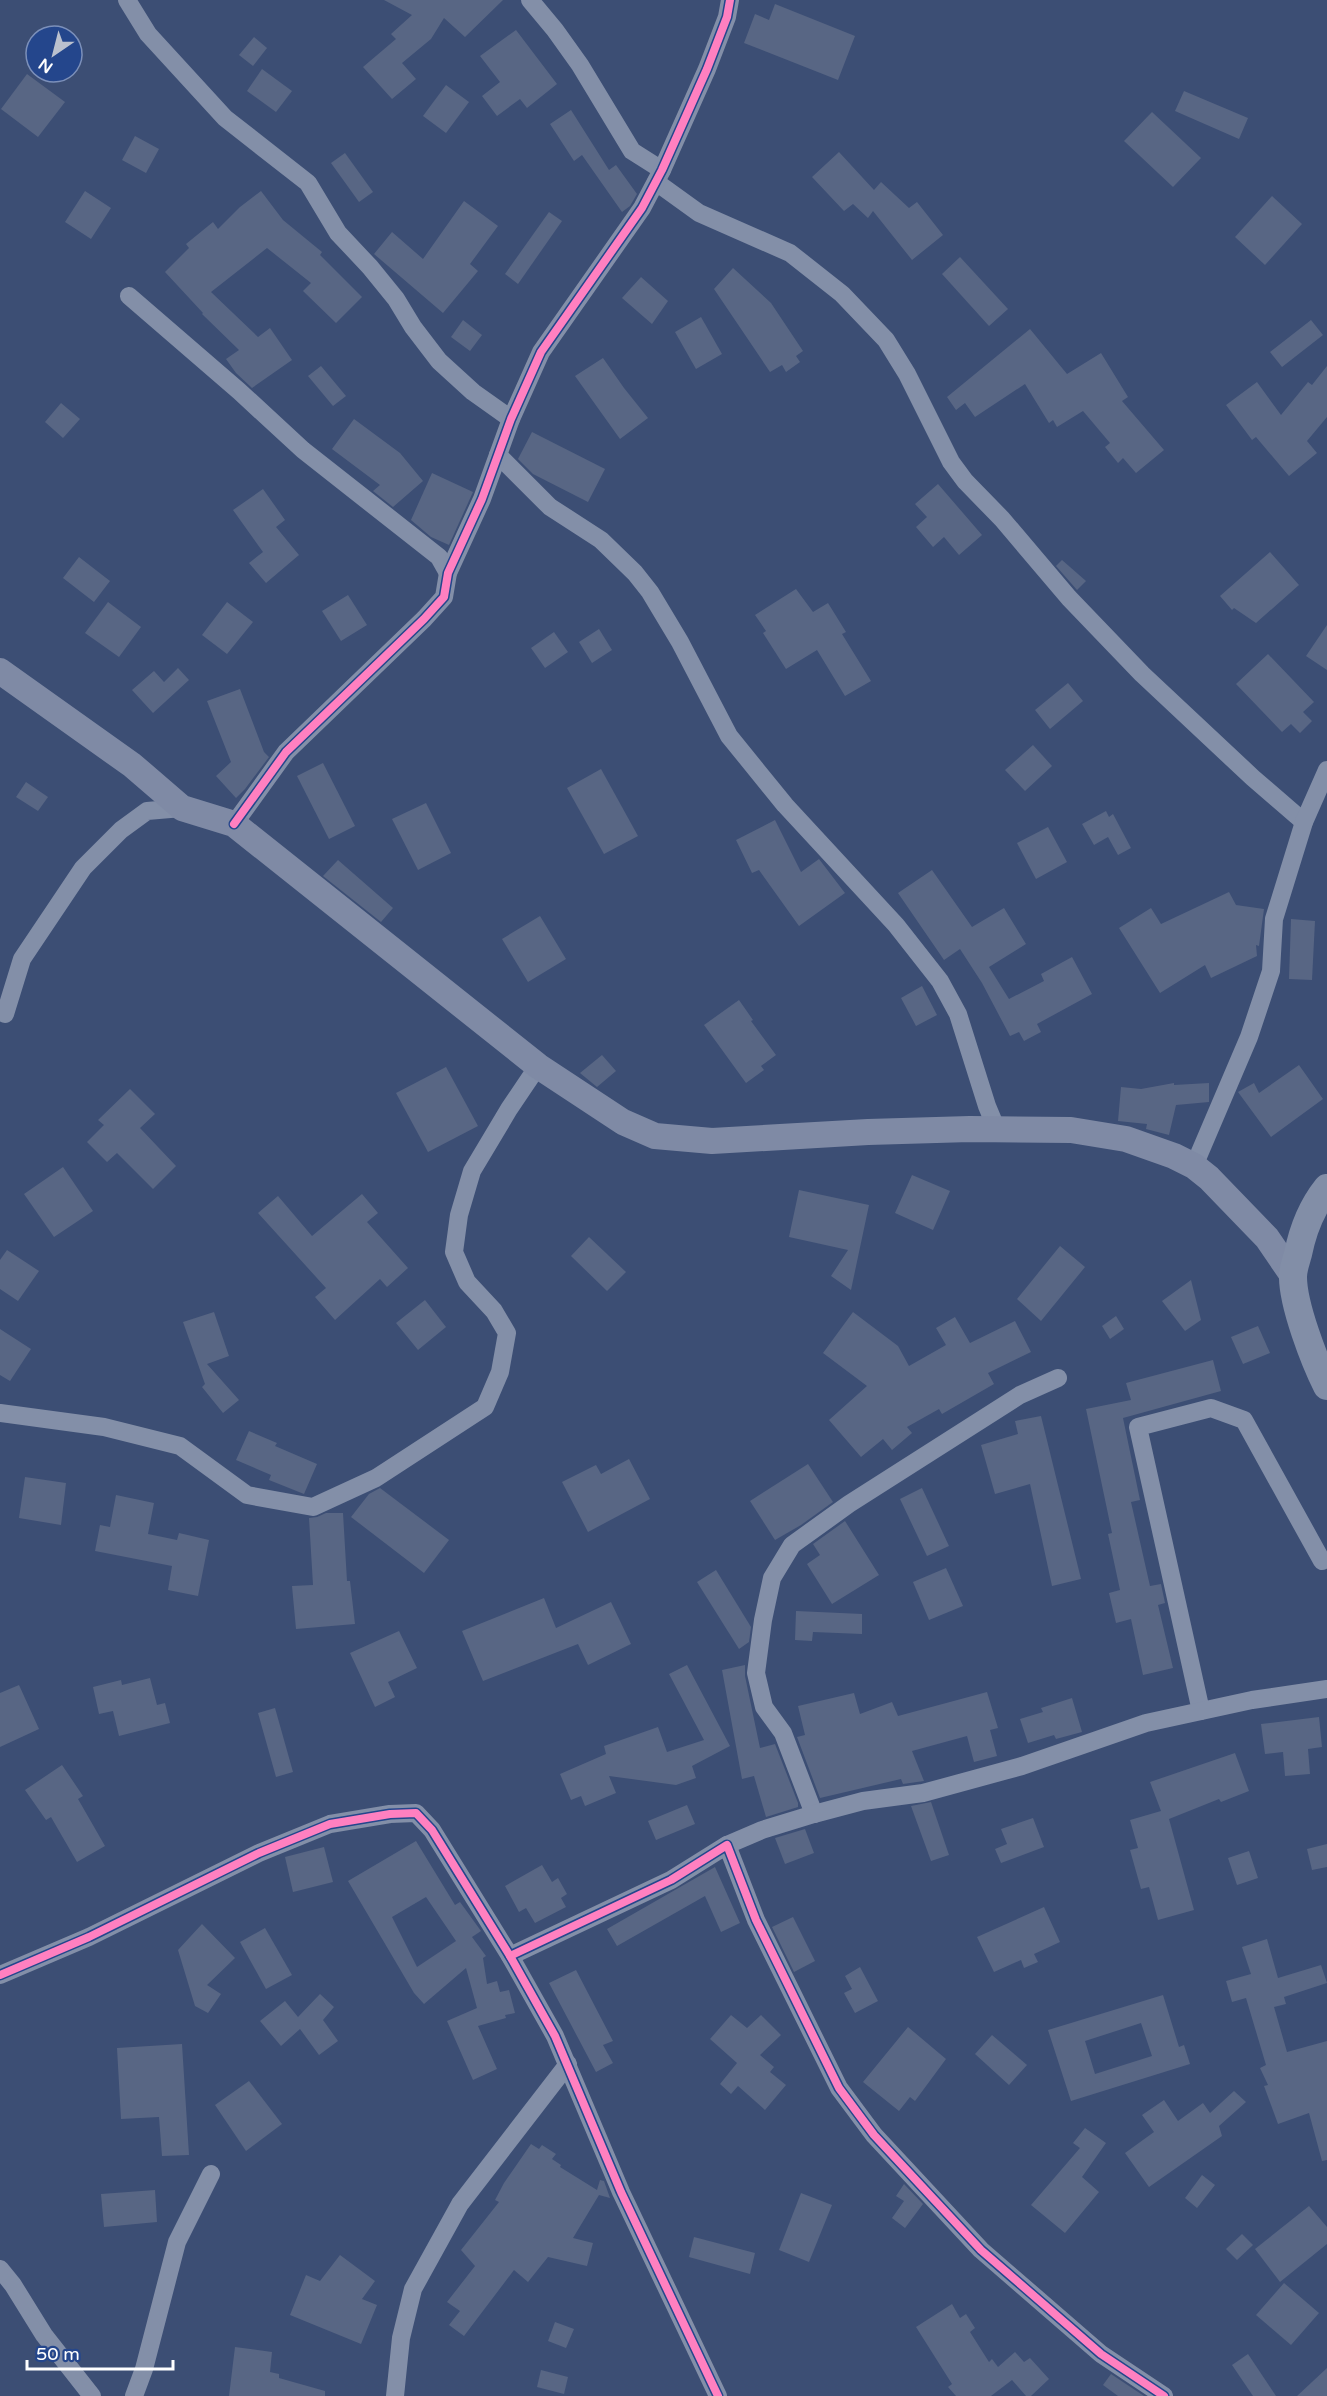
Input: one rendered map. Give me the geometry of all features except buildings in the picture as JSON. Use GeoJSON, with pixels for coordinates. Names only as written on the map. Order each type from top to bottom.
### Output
{"type":"FeatureCollection","features":[{"type":"Feature","properties":{"kind":"main road"},"geometry":{"type":"LineString","coordinates":[[0,671],[132,765],[182,808],[234,824],[538,1066],[622,1122],[655,1136],[712,1141],[868,1132],[1071,1130],[1100,1134],[1157,1148],[1194,1166],[1245,1213],[1268,1239],[1293,1276]]}},
{"type":"Feature","properties":{"kind":"main road"},"geometry":{"type":"LineString","coordinates":[[1327,1188],[1316,1201],[1304,1227],[1293,1276],[1296,1299],[1327,1386]]}},
{"type":"Feature","properties":{"kind":"street"},"geometry":{"type":"LineString","coordinates":[[128,0],[148,34],[225,118],[308,183],[338,233],[396,299],[413,327],[439,361],[473,392],[511,419]]}},
{"type":"Feature","properties":{"kind":"street"},"geometry":{"type":"LineString","coordinates":[[530,0],[580,65],[632,152],[699,213],[790,253],[842,294],[886,339],[907,374],[951,462],[965,481],[1002,519],[1069,598],[1142,674],[1253,778],[1304,822]]}},
{"type":"Feature","properties":{"kind":"street"},"geometry":{"type":"LineString","coordinates":[[234,824],[286,752],[424,620],[444,597],[448,573],[482,499],[511,419],[541,352],[642,207],[659,176],[707,69],[727,17],[730,0]]}},
{"type":"Feature","properties":{"kind":"street"},"geometry":{"type":"LineString","coordinates":[[129,296],[240,391],[303,450],[439,558],[448,573]]}},
{"type":"Feature","properties":{"kind":"street"},"geometry":{"type":"LineString","coordinates":[[498,454],[549,507],[601,540],[635,573],[650,592],[680,642],[729,736],[785,805],[896,925],[940,981],[958,1014],[987,1106],[997,1130]]}},
{"type":"Feature","properties":{"kind":"street"},"geometry":{"type":"LineString","coordinates":[[1194,1166],[1249,1037],[1271,971],[1274,919],[1304,822],[1327,770]]}},
{"type":"Feature","properties":{"kind":"street"},"geometry":{"type":"LineString","coordinates":[[5,1014],[22,958],[83,868],[121,830],[147,811],[182,808]]}},
{"type":"Feature","properties":{"kind":"street"},"geometry":{"type":"LineString","coordinates":[[0,1413],[104,1427],[180,1446],[247,1495],[313,1507],[376,1478],[485,1407],[500,1372],[507,1333],[494,1311],[467,1282],[454,1251],[459,1215],[472,1171],[538,1066]]}},
{"type":"Feature","properties":{"kind":"street"},"geometry":{"type":"LineString","coordinates":[[814,1814],[783,1732],[764,1707],[756,1673],[763,1620],[772,1578],[792,1545],[849,1504],[1020,1395],[1058,1378]]}},
{"type":"Feature","properties":{"kind":"street"},"geometry":{"type":"LineString","coordinates":[[1201,1711],[1138,1427],[1210,1408],[1244,1420],[1325,1565]]}},
{"type":"Feature","properties":{"kind":"street"},"geometry":{"type":"LineString","coordinates":[[510,1956],[670,1880],[727,1845],[762,1830],[863,1801],[923,1793],[1011,1769],[1146,1723],[1252,1700],[1327,1689]]}},
{"type":"Feature","properties":{"kind":"street"},"geometry":{"type":"LineString","coordinates":[[0,1975],[89,1937],[259,1853],[330,1824],[390,1814],[416,1814],[432,1830],[510,1956],[568,2064],[621,2192],[718,2396]]}},
{"type":"Feature","properties":{"kind":"street"},"geometry":{"type":"LineString","coordinates":[[727,1845],[756,1920],[839,2088],[874,2135],[988,2257],[1101,2354],[1164,2396]]}},
{"type":"Feature","properties":{"kind":"street"},"geometry":{"type":"LineString","coordinates":[[395,2396],[401,2338],[413,2289],[460,2204],[568,2064]]}},
{"type":"Feature","properties":{"kind":"street"},"geometry":{"type":"LineString","coordinates":[[134,2396],[144,2369],[177,2242],[211,2174]]}},
{"type":"Feature","properties":{"kind":"street"},"geometry":{"type":"LineString","coordinates":[[0,2269],[13,2285],[44,2335],[92,2396]]}},
{"type":"Feature","properties":{"kind":"cycle path"},"geometry":{"type":"LineString","coordinates":[[234,824],[286,752],[444,597],[448,573],[482,499],[511,419],[541,352],[642,208],[662,170],[707,69],[727,17],[730,0]]}},
{"type":"Feature","properties":{"kind":"cycle path"},"geometry":{"type":"LineString","coordinates":[[0,1975],[89,1937],[259,1853],[330,1824],[390,1814],[416,1813],[432,1830],[510,1956],[555,2036],[621,2192],[718,2396]]}},
{"type":"Feature","properties":{"kind":"cycle path"},"geometry":{"type":"LineString","coordinates":[[510,1956],[671,1880],[727,1845],[756,1920],[839,2088],[874,2135],[981,2250],[1101,2354],[1164,2396]]}}]}
